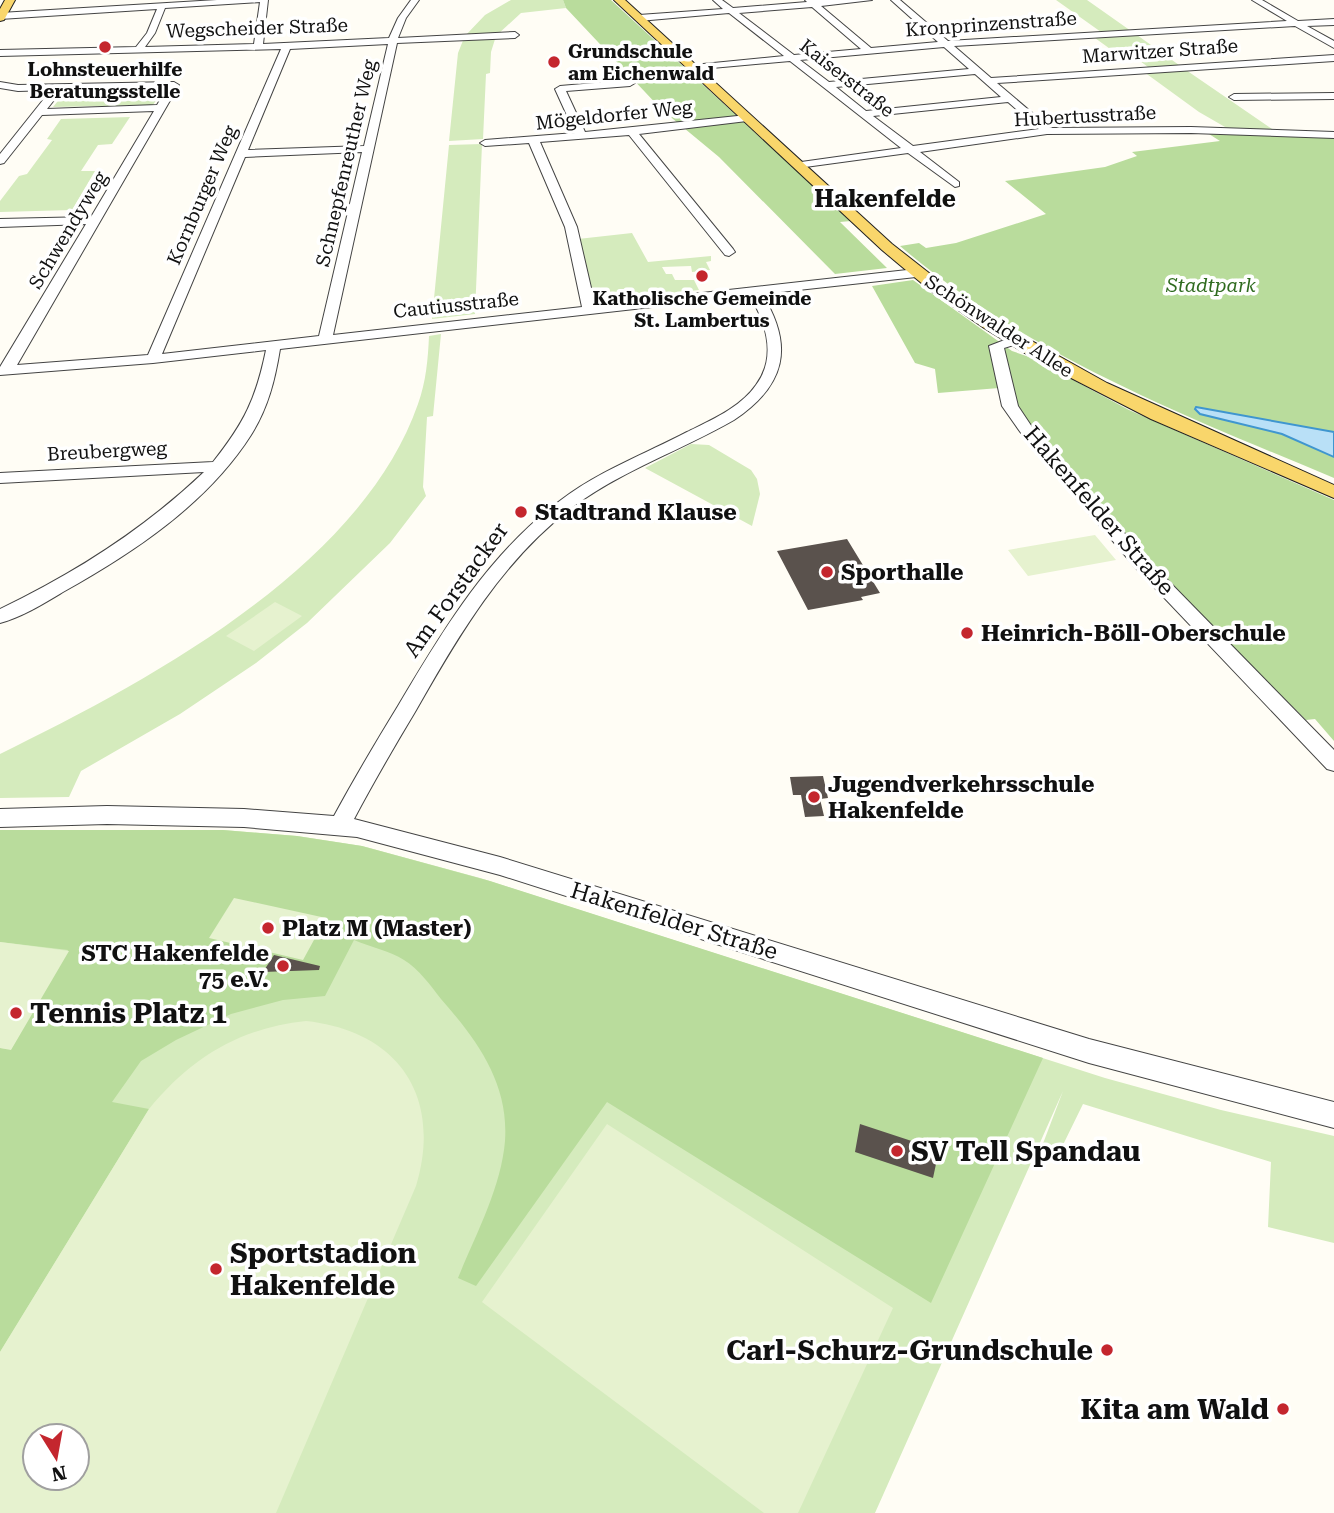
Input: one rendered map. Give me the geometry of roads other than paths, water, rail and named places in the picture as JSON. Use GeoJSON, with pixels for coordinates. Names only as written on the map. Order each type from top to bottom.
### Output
{"type":"FeatureCollection","features":[{"type":"Feature","properties":{"kind":"main road"},"geometry":{"type":"LineString","coordinates":[[1,17],[10,0]]}},
{"type":"Feature","properties":{"kind":"main road","name":"Schönwalder Allee"},"geometry":{"type":"LineString","coordinates":[[619,0],[916,273],[968,311],[1106,392],[1334,492]]}},
{"type":"Feature","properties":{"kind":"street"},"geometry":{"type":"LineString","coordinates":[[1,17],[257,0]]}},
{"type":"Feature","properties":{"kind":"street"},"geometry":{"type":"LineString","coordinates":[[258,47],[264,0]]}},
{"type":"Feature","properties":{"kind":"street","name":"Schnepfenreuther Weg"},"geometry":{"type":"LineString","coordinates":[[325,339],[393,40],[402,18],[415,0]]}},
{"type":"Feature","properties":{"kind":"street","name":"Kaiserstraße"},"geometry":{"type":"LineString","coordinates":[[718,0],[955,184]]}},
{"type":"Feature","properties":{"kind":"street"},"geometry":{"type":"LineString","coordinates":[[639,18],[811,2],[868,0]]}},
{"type":"Feature","properties":{"kind":"street"},"geometry":{"type":"LineString","coordinates":[[895,0],[1047,131]]}},
{"type":"Feature","properties":{"kind":"street"},"geometry":{"type":"LineString","coordinates":[[1256,0],[1334,45]]}},
{"type":"Feature","properties":{"kind":"street"},"geometry":{"type":"LineString","coordinates":[[811,2],[869,51]]}},
{"type":"Feature","properties":{"kind":"street"},"geometry":{"type":"LineString","coordinates":[[134,62],[167,6]]}},
{"type":"Feature","properties":{"kind":"street","name":"Kronprinzenstraße"},"geometry":{"type":"LineString","coordinates":[[693,68],[946,44],[1334,22]]}},
{"type":"Feature","properties":{"kind":"street","name":"Wegscheider Straße"},"geometry":{"type":"LineString","coordinates":[[0,53],[287,46],[516,34]]}},
{"type":"Feature","properties":{"kind":"street","name":"Kornburger Weg"},"geometry":{"type":"LineString","coordinates":[[153,359],[287,46]]}},
{"type":"Feature","properties":{"kind":"street","name":"Marwitzer Straße"},"geometry":{"type":"LineString","coordinates":[[989,82],[1334,58]]}},
{"type":"Feature","properties":{"kind":"street"},"geometry":{"type":"LineString","coordinates":[[827,85],[978,71]]}},
{"type":"Feature","properties":{"kind":"street"},"geometry":{"type":"LineString","coordinates":[[117,86],[126,73]]}},
{"type":"Feature","properties":{"kind":"street"},"geometry":{"type":"LineString","coordinates":[[582,137],[560,89],[630,83]]}},
{"type":"Feature","properties":{"kind":"street"},"geometry":{"type":"LineString","coordinates":[[0,85],[18,88],[174,85],[162,108],[38,112]]}},
{"type":"Feature","properties":{"kind":"street"},"geometry":{"type":"LineString","coordinates":[[0,161],[59,88]]}},
{"type":"Feature","properties":{"kind":"street"},"geometry":{"type":"LineString","coordinates":[[1234,97],[1334,96]]}},
{"type":"Feature","properties":{"kind":"street"},"geometry":{"type":"LineString","coordinates":[[863,114],[1009,99]]}},
{"type":"Feature","properties":{"kind":"street","name":"Schwendyweg"},"geometry":{"type":"LineString","coordinates":[[3,371],[162,108]]}},
{"type":"Feature","properties":{"kind":"street","name":"Mögeldorfer Weg"},"geometry":{"type":"LineString","coordinates":[[485,142],[582,137],[747,118]]}},
{"type":"Feature","properties":{"kind":"street","name":"Hubertusstraße"},"geometry":{"type":"LineString","coordinates":[[798,165],[1047,131],[1191,130],[1334,135]]}},
{"type":"Feature","properties":{"kind":"street"},"geometry":{"type":"LineString","coordinates":[[632,132],[729,252]]}},
{"type":"Feature","properties":{"kind":"street"},"geometry":{"type":"LineString","coordinates":[[534,141],[571,226],[589,310]]}},
{"type":"Feature","properties":{"kind":"street"},"geometry":{"type":"LineString","coordinates":[[241,153],[369,149]]}},
{"type":"Feature","properties":{"kind":"street"},"geometry":{"type":"LineString","coordinates":[[0,223],[96,220]]}},
{"type":"Feature","properties":{"kind":"street","name":"Cautiusstraße"},"geometry":{"type":"LineString","coordinates":[[3,371],[153,359],[916,273]]}},
{"type":"Feature","properties":{"kind":"street","name":"Am Forstacker"},"geometry":{"type":"LineString","coordinates":[[340,825],[428,671],[502,563],[527,536],[569,501],[740,409],[764,385],[773,368],[776,347],[772,328],[754,292]]}},
{"type":"Feature","properties":{"kind":"street","name":"Hakenfelder Straße"},"geometry":{"type":"LineString","coordinates":[[1015,340],[996,346],[1013,413],[1140,562],[1312,737],[1334,763]]}},
{"type":"Feature","properties":{"kind":"street"},"geometry":{"type":"LineString","coordinates":[[0,617],[55,591],[116,555],[162,520],[216,467],[234,446],[260,403],[272,364],[274,345]]}},
{"type":"Feature","properties":{"kind":"street","name":"Breubergweg"},"geometry":{"type":"LineString","coordinates":[[0,478],[216,467]]}},
{"type":"Feature","properties":{"kind":"street","name":"Hakenfelder Straße"},"geometry":{"type":"LineString","coordinates":[[0,818],[107,815],[244,818],[340,825],[500,866],[1089,1051],[1334,1115]]}},
{"type":"Feature","properties":{"kind":"water"},"geometry":{"type":"Polygon","coordinates":[[[1196,407],[1334,432],[1334,457],[1282,434],[1200,414],[1196,407]]]}},
{"type":"Feature","properties":{"kind":"place","name":"Lohnsteuerhilfe Beratungsstelle"},"geometry":{"type":"Point","coordinates":[105,47]}},
{"type":"Feature","properties":{"kind":"place","name":"Grundschule am Eichenwald"},"geometry":{"type":"Point","coordinates":[554,62]}},
{"type":"Feature","properties":{"kind":"place","name":"Katholische Gemeinde St. Lambertus"},"geometry":{"type":"Point","coordinates":[702,276]}},
{"type":"Feature","properties":{"kind":"place","name":"Stadtrand Klause"},"geometry":{"type":"Point","coordinates":[521,512]}},
{"type":"Feature","properties":{"kind":"place","name":"Sporthalle"},"geometry":{"type":"Point","coordinates":[827,572]}},
{"type":"Feature","properties":{"kind":"place","name":"Heinrich-Böll-Oberschule"},"geometry":{"type":"Point","coordinates":[967,633]}},
{"type":"Feature","properties":{"kind":"place","name":"Jugendverkehrsschule Hakenfelde"},"geometry":{"type":"Point","coordinates":[814,797]}},
{"type":"Feature","properties":{"kind":"place","name":"Platz M (Master)"},"geometry":{"type":"Point","coordinates":[268,928]}},
{"type":"Feature","properties":{"kind":"place","name":"STC Hakenfelde 75 e.V."},"geometry":{"type":"Point","coordinates":[283,966]}},
{"type":"Feature","properties":{"kind":"place","name":"Tennis Platz 1"},"geometry":{"type":"Point","coordinates":[16,1013]}},
{"type":"Feature","properties":{"kind":"place","name":"SV Tell Spandau"},"geometry":{"type":"Point","coordinates":[897,1151]}},
{"type":"Feature","properties":{"kind":"place","name":"Sportstadion Hakenfelde"},"geometry":{"type":"Point","coordinates":[216,1269]}},
{"type":"Feature","properties":{"kind":"place","name":"Carl-Schurz-Grundschule"},"geometry":{"type":"Point","coordinates":[1107,1350]}},
{"type":"Feature","properties":{"kind":"place","name":"Kita am Wald"},"geometry":{"type":"Point","coordinates":[1283,1409]}},
{"type":"Feature","properties":{"kind":"district","name":"Hakenfelde"},"geometry":{"type":"Point","coordinates":[885,199]}},
{"type":"Feature","properties":{"kind":"park label","name":"Stadtpark"},"geometry":{"type":"Point","coordinates":[1211,285]}}]}
